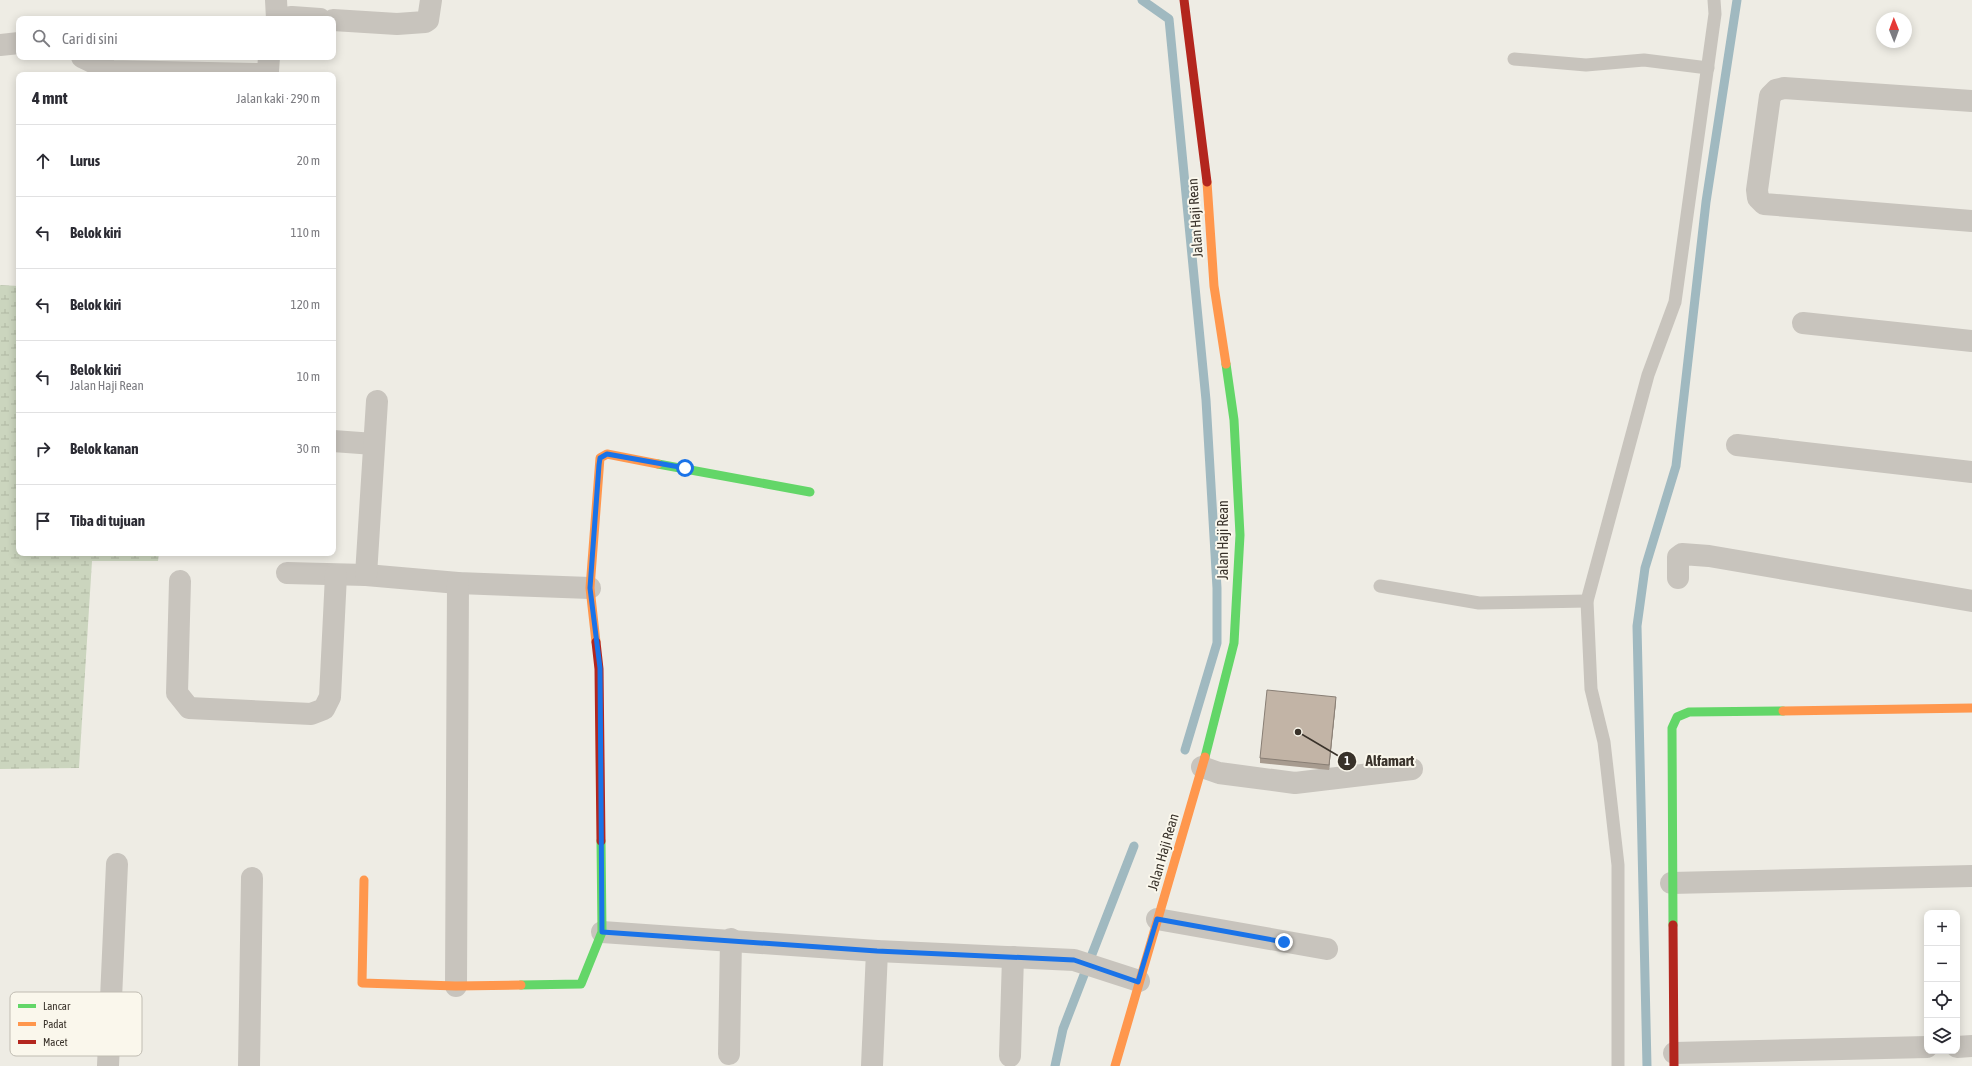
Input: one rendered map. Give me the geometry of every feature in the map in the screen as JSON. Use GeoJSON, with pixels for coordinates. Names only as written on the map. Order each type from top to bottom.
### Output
{"type":"FeatureCollection","features":[{"type":"Feature","properties":{"kind":"street"},"geometry":{"type":"LineString","coordinates":[[276,0],[277,16]]}},
{"type":"Feature","properties":{"kind":"street"},"geometry":{"type":"LineString","coordinates":[[336,20],[397,24],[425,22],[428,20],[431,0]]}},
{"type":"Feature","properties":{"kind":"street","name":"Jalan Haji Rean"},"geometry":{"type":"LineString","coordinates":[[1115,1066],[1138,982],[1202,767],[1234,643],[1240,535],[1234,420],[1214,286],[1206,170],[1184,0]]}},
{"type":"Feature","properties":{"kind":"street"},"geometry":{"type":"LineString","coordinates":[[0,45],[16,43]]}},
{"type":"Feature","properties":{"kind":"street"},"geometry":{"type":"LineString","coordinates":[[88,60],[111,71],[161,72]]}},
{"type":"Feature","properties":{"kind":"street"},"geometry":{"type":"LineString","coordinates":[[262,72],[268,64]]}},
{"type":"Feature","properties":{"kind":"street"},"geometry":{"type":"LineString","coordinates":[[1972,101],[1784,88],[1776,90],[1770,96],[1757,190],[1758,198],[1764,204],[1972,221]]}},
{"type":"Feature","properties":{"kind":"street"},"geometry":{"type":"LineString","coordinates":[[1803,323],[1972,341]]}},
{"type":"Feature","properties":{"kind":"street"},"geometry":{"type":"LineString","coordinates":[[366,575],[377,401]]}},
{"type":"Feature","properties":{"kind":"street"},"geometry":{"type":"LineString","coordinates":[[336,441],[374,444]]}},
{"type":"Feature","properties":{"kind":"street"},"geometry":{"type":"LineString","coordinates":[[1737,445],[1972,472]]}},
{"type":"Feature","properties":{"kind":"street"},"geometry":{"type":"LineString","coordinates":[[364,880],[362,983],[456,986],[581,984],[602,932],[600,668],[590,588],[600,458],[607,454],[810,492]]}},
{"type":"Feature","properties":{"kind":"street"},"geometry":{"type":"LineString","coordinates":[[1678,578],[1678,557],[1682,554],[1709,556],[1972,601]]}},
{"type":"Feature","properties":{"kind":"street"},"geometry":{"type":"LineString","coordinates":[[287,573],[336,576],[366,575],[458,584],[590,588]]}},
{"type":"Feature","properties":{"kind":"street"},"geometry":{"type":"LineString","coordinates":[[180,581],[177,693],[182,702],[189,708],[311,714],[324,709],[330,697],[336,576]]}},
{"type":"Feature","properties":{"kind":"street"},"geometry":{"type":"LineString","coordinates":[[456,986],[458,584]]}},
{"type":"Feature","properties":{"kind":"street"},"geometry":{"type":"LineString","coordinates":[[1924,1047],[1674,1060],[1671,883],[1672,728],[1677,716],[1689,712],[1972,708]]}},
{"type":"Feature","properties":{"kind":"street"},"geometry":{"type":"LineString","coordinates":[[1202,767],[1219,773],[1294,783],[1412,769]]}},
{"type":"Feature","properties":{"kind":"street"},"geometry":{"type":"LineString","coordinates":[[111,992],[117,864]]}},
{"type":"Feature","properties":{"kind":"street"},"geometry":{"type":"LineString","coordinates":[[1671,883],[1972,876]]}},
{"type":"Feature","properties":{"kind":"street"},"geometry":{"type":"LineString","coordinates":[[249,1066],[252,878]]}},
{"type":"Feature","properties":{"kind":"street"},"geometry":{"type":"LineString","coordinates":[[1157,919],[1327,949]]}},
{"type":"Feature","properties":{"kind":"street"},"geometry":{"type":"LineString","coordinates":[[602,932],[877,951],[1074,960],[1104,969],[1138,982]]}},
{"type":"Feature","properties":{"kind":"street"},"geometry":{"type":"LineString","coordinates":[[729,1054],[731,940]]}},
{"type":"Feature","properties":{"kind":"street"},"geometry":{"type":"LineString","coordinates":[[872,1066],[877,951]]}},
{"type":"Feature","properties":{"kind":"street"},"geometry":{"type":"LineString","coordinates":[[1010,1056],[1013,957]]}},
{"type":"Feature","properties":{"kind":"street"},"geometry":{"type":"LineString","coordinates":[[1960,1047],[1972,1046]]}},
{"type":"Feature","properties":{"kind":"street"},"geometry":{"type":"LineString","coordinates":[[108,1056],[108,1066]]}},
{"type":"Feature","properties":{"kind":"lane"},"geometry":{"type":"LineString","coordinates":[[1618,1066],[1618,865],[1604,742],[1591,689],[1587,601],[1648,376],[1676,302],[1716,14],[1714,0]]}},
{"type":"Feature","properties":{"kind":"lane"},"geometry":{"type":"LineString","coordinates":[[1514,59],[1586,65],[1644,60],[1708,68]]}},
{"type":"Feature","properties":{"kind":"lane"},"geometry":{"type":"LineString","coordinates":[[1380,586],[1479,603],[1587,601]]}},
{"type":"Feature","properties":{"kind":"green space"},"geometry":{"type":"Polygon","coordinates":[[[0,285],[16,286],[16,556],[159,556],[158,561],[92,561],[79,768],[0,769],[0,285]]]}},
{"type":"Feature","properties":{"kind":"building"},"geometry":{"type":"Polygon","coordinates":[[[1267,690],[1336,697],[1329,765],[1260,758],[1267,690]]]}},
{"type":"Feature","properties":{"kind":"waterway"},"geometry":{"type":"LineString","coordinates":[[1142,0],[1169,19],[1206,400],[1217,588],[1217,643],[1185,750]]}},
{"type":"Feature","properties":{"kind":"waterway"},"geometry":{"type":"LineString","coordinates":[[1647,1066],[1637,626],[1645,568],[1676,466],[1706,202],[1737,0]]}},
{"type":"Feature","properties":{"kind":"waterway"},"geometry":{"type":"LineString","coordinates":[[1055,1066],[1063,1029],[1134,846]]}},
{"type":"Feature","properties":{"kind":"traffic: fast"},"geometry":{"type":"LineString","coordinates":[[1205,757],[1234,643],[1240,535],[1234,420],[1226,364]]}},
{"type":"Feature","properties":{"kind":"traffic: fast"},"geometry":{"type":"LineString","coordinates":[[658,464],[810,492]]}},
{"type":"Feature","properties":{"kind":"traffic: fast"},"geometry":{"type":"LineString","coordinates":[[1673,925],[1672,728],[1677,717],[1689,712],[1783,711]]}},
{"type":"Feature","properties":{"kind":"traffic: fast"},"geometry":{"type":"LineString","coordinates":[[521,985],[581,984],[602,932],[601,841]]}},
{"type":"Feature","properties":{"kind":"traffic: slow"},"geometry":{"type":"LineString","coordinates":[[1207,182],[1214,286],[1226,364]]}},
{"type":"Feature","properties":{"kind":"traffic: slow"},"geometry":{"type":"LineString","coordinates":[[596,642],[590,588],[600,458],[607,454],[658,464]]}},
{"type":"Feature","properties":{"kind":"traffic: slow"},"geometry":{"type":"LineString","coordinates":[[1783,711],[1972,708]]}},
{"type":"Feature","properties":{"kind":"traffic: slow"},"geometry":{"type":"LineString","coordinates":[[1115,1066],[1205,757]]}},
{"type":"Feature","properties":{"kind":"traffic: slow"},"geometry":{"type":"LineString","coordinates":[[364,880],[362,983],[456,986],[521,985]]}},
{"type":"Feature","properties":{"kind":"traffic: jam"},"geometry":{"type":"LineString","coordinates":[[1184,0],[1207,182]]}},
{"type":"Feature","properties":{"kind":"traffic: jam"},"geometry":{"type":"LineString","coordinates":[[596,642],[599,669],[601,841]]}},
{"type":"Feature","properties":{"kind":"traffic: jam"},"geometry":{"type":"LineString","coordinates":[[1673,925],[1674,1066]]}},
{"type":"Feature","properties":{"kind":"place","name":"Alfamart"},"geometry":{"type":"Point","coordinates":[1298,732]}},
{"type":"Feature","properties":{"kind":"route"},"geometry":{"type":"LineString","coordinates":[[685,468],[607,454],[600,458],[590,588],[600,668],[602,932],[877,951],[1074,960],[1104,969],[1138,982],[1157,919],[1284,942]]}}]}
